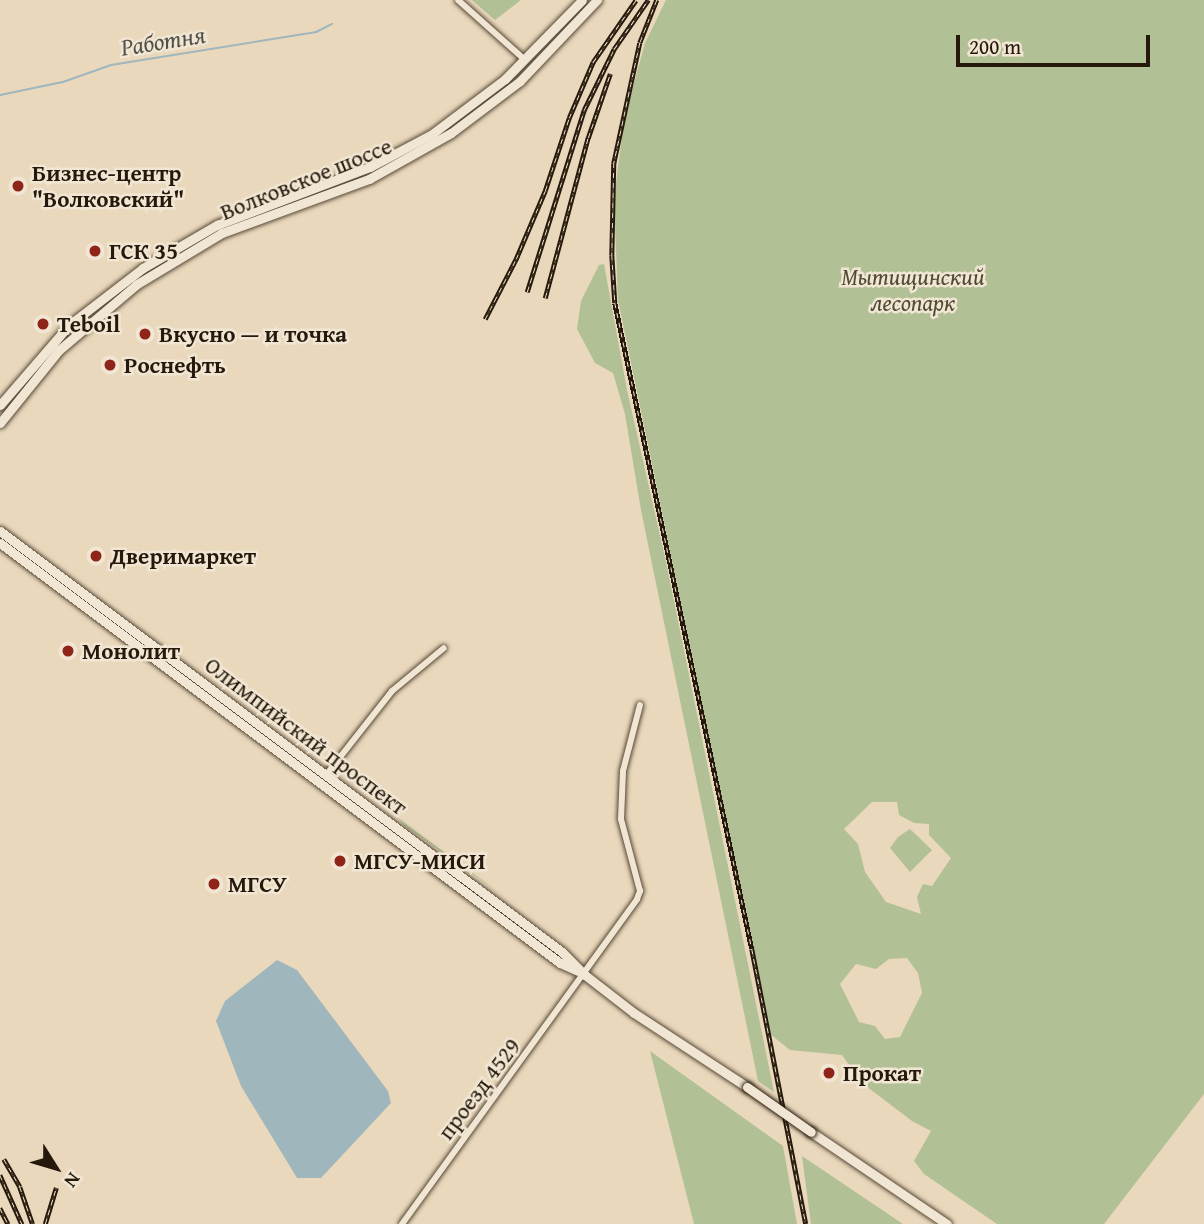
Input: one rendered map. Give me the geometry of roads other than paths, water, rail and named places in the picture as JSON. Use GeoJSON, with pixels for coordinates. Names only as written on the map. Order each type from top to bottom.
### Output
{"type":"FeatureCollection","features":[{"type":"Feature","properties":{"kind":"main road","name":"Волковское шоссе"},"geometry":{"type":"LineString","coordinates":[[0,405],[69,325],[143,268],[217,225],[342,178],[403,151],[474,105],[525,60],[582,0]]}},
{"type":"Feature","properties":{"kind":"main road","name":"Волковское шоссе"},"geometry":{"type":"LineString","coordinates":[[0,423],[59,350],[136,284],[222,233],[369,179],[451,133],[520,81],[597,0]]}},
{"type":"Feature","properties":{"kind":"main road","name":"Олимпийский проспект"},"geometry":{"type":"LineString","coordinates":[[0,531],[562,952],[585,975],[660,1032],[747,1087],[947,1224]]}},
{"type":"Feature","properties":{"kind":"main road","name":"Олимпийский проспект"},"geometry":{"type":"LineString","coordinates":[[0,543],[560,962],[585,975]]}},
{"type":"Feature","properties":{"kind":"street"},"geometry":{"type":"LineString","coordinates":[[457,0],[525,60]]}},
{"type":"Feature","properties":{"kind":"street"},"geometry":{"type":"LineString","coordinates":[[326,775],[392,691],[444,648]]}},
{"type":"Feature","properties":{"kind":"street","name":"проезд 4529"},"geometry":{"type":"LineString","coordinates":[[402,1224],[585,975],[635,902],[640,891],[621,819],[622,771],[640,705]]}},
{"type":"Feature","properties":{"kind":"water"},"geometry":{"type":"Polygon","coordinates":[[[277,960],[297,970],[388,1091],[391,1103],[321,1178],[297,1178],[241,1086],[216,1021],[225,1001],[277,960]]]}},
{"type":"Feature","properties":{"kind":"waterway","name":"Работня"},"geometry":{"type":"LineString","coordinates":[[0,95],[63,82],[111,65],[316,32],[332,24]]}},
{"type":"Feature","properties":{"kind":"railway"},"geometry":{"type":"LineString","coordinates":[[485,319],[516,259],[545,191],[569,118],[593,62],[636,0]]}},
{"type":"Feature","properties":{"kind":"railway"},"geometry":{"type":"LineString","coordinates":[[527,292],[584,110],[614,49],[648,0]]}},
{"type":"Feature","properties":{"kind":"railway"},"geometry":{"type":"LineString","coordinates":[[657,0],[640,43],[614,163],[612,255],[615,303],[752,949],[806,1224]]}},
{"type":"Feature","properties":{"kind":"railway"},"geometry":{"type":"LineString","coordinates":[[545,298],[588,138],[610,74]]}},
{"type":"Feature","properties":{"kind":"railway"},"geometry":{"type":"LineString","coordinates":[[4,1159],[20,1187],[33,1224]]}},
{"type":"Feature","properties":{"kind":"railway"},"geometry":{"type":"LineString","coordinates":[[0,1175],[22,1224]]}},
{"type":"Feature","properties":{"kind":"railway"},"geometry":{"type":"LineString","coordinates":[[45,1224],[56,1188]]}},
{"type":"Feature","properties":{"kind":"railway"},"geometry":{"type":"LineString","coordinates":[[0,1208],[8,1224]]}},
{"type":"Feature","properties":{"kind":"place","name":"Бизнес-центр \"Волковский\""},"geometry":{"type":"Point","coordinates":[18,186]}},
{"type":"Feature","properties":{"kind":"place","name":"ГСК 35"},"geometry":{"type":"Point","coordinates":[95,251]}},
{"type":"Feature","properties":{"kind":"place","name":"Teboil"},"geometry":{"type":"Point","coordinates":[43,324]}},
{"type":"Feature","properties":{"kind":"place","name":"Вкусно — и точка"},"geometry":{"type":"Point","coordinates":[145,334]}},
{"type":"Feature","properties":{"kind":"place","name":"Роснефть"},"geometry":{"type":"Point","coordinates":[110,365]}},
{"type":"Feature","properties":{"kind":"place","name":"Дверимаркет"},"geometry":{"type":"Point","coordinates":[96,556]}},
{"type":"Feature","properties":{"kind":"place","name":"Монолит"},"geometry":{"type":"Point","coordinates":[68,651]}},
{"type":"Feature","properties":{"kind":"place","name":"МГСУ-МИСИ"},"geometry":{"type":"Point","coordinates":[340,861]}},
{"type":"Feature","properties":{"kind":"place","name":"МГСУ"},"geometry":{"type":"Point","coordinates":[214,884]}},
{"type":"Feature","properties":{"kind":"place","name":"Прокат"},"geometry":{"type":"Point","coordinates":[829,1073]}},
{"type":"Feature","properties":{"kind":"park label","name":"Мытищинский лесопарк"},"geometry":{"type":"Point","coordinates":[913,290]}}]}
